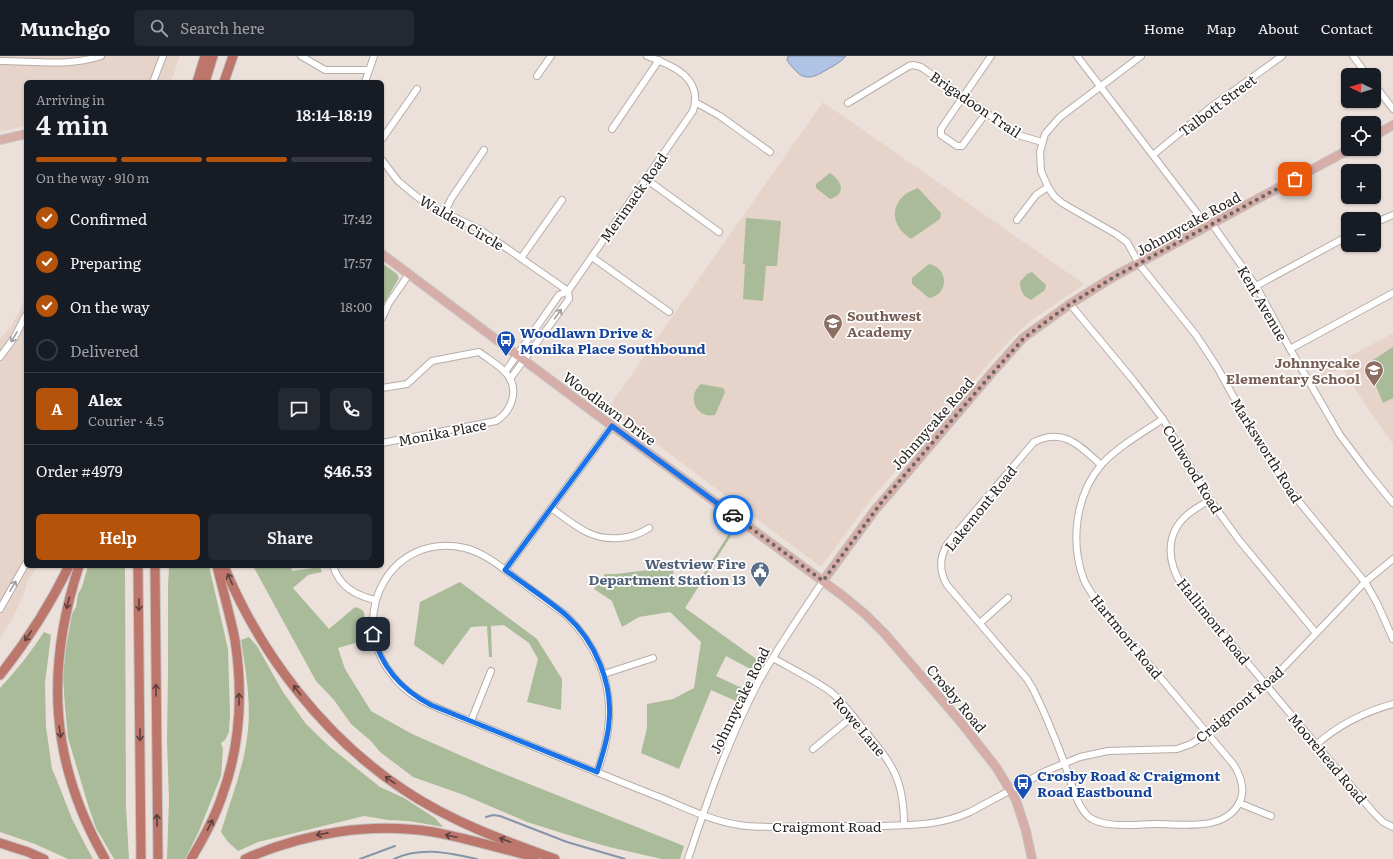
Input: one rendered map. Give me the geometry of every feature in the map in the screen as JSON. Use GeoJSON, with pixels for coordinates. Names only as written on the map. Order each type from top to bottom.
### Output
{"type":"FeatureCollection","features":[{"type":"Feature","properties":{"kind":"highway"},"geometry":{"type":"LineString","coordinates":[[198,80],[205,56]]}},
{"type":"Feature","properties":{"kind":"highway"},"geometry":{"type":"LineString","coordinates":[[206,80],[213,56]]}},
{"type":"Feature","properties":{"kind":"highway"},"geometry":{"type":"LineString","coordinates":[[225,80],[234,56]]}},
{"type":"Feature","properties":{"kind":"highway"},"geometry":{"type":"LineString","coordinates":[[228,80],[234,56]]}},
{"type":"Feature","properties":{"kind":"highway"},"geometry":{"type":"LineString","coordinates":[[0,675],[47,607],[68,568]]}},
{"type":"Feature","properties":{"kind":"highway"},"geometry":{"type":"LineString","coordinates":[[78,568],[67,606],[61,638],[57,670],[58,711],[63,753],[69,776],[90,831],[105,859]]}},
{"type":"Feature","properties":{"kind":"highway"},"geometry":{"type":"LineString","coordinates":[[138,568],[141,859]]}},
{"type":"Feature","properties":{"kind":"highway"},"geometry":{"type":"LineString","coordinates":[[155,568],[158,859]]}},
{"type":"Feature","properties":{"kind":"highway"},"geometry":{"type":"LineString","coordinates":[[191,859],[212,820],[222,796],[234,752],[238,721],[238,666],[234,639],[217,568]]}},
{"type":"Feature","properties":{"kind":"highway"},"geometry":{"type":"LineString","coordinates":[[225,568],[259,635],[296,689],[319,717],[362,758],[404,790],[440,811],[473,828],[554,859]]}},
{"type":"Feature","properties":{"kind":"highway"},"geometry":{"type":"LineString","coordinates":[[245,859],[306,837],[329,833],[376,829],[432,832],[544,859]]}},
{"type":"Feature","properties":{"kind":"highway"},"geometry":{"type":"LineString","coordinates":[[0,843],[44,859]]}},
{"type":"Feature","properties":{"kind":"main road"},"geometry":{"type":"LineString","coordinates":[[1381,132],[1393,125]]}},
{"type":"Feature","properties":{"kind":"main road"},"geometry":{"type":"LineString","coordinates":[[0,140],[24,134]]}},
{"type":"Feature","properties":{"kind":"main road","name":"Johnnycake Road"},"geometry":{"type":"LineString","coordinates":[[823,581],[875,510],[1010,353],[1028,335],[1070,304],[1114,277],[1341,154]]}},
{"type":"Feature","properties":{"kind":"main road","name":"Woodlawn Drive"},"geometry":{"type":"LineString","coordinates":[[384,255],[823,581]]}},
{"type":"Feature","properties":{"kind":"main road","name":"Crosby Road"},"geometry":{"type":"LineString","coordinates":[[823,581],[865,614],[885,634],[996,767],[1016,800],[1022,815],[1032,859]]}},
{"type":"Feature","properties":{"kind":"street"},"geometry":{"type":"LineString","coordinates":[[0,61],[70,62],[90,60],[100,56]]}},
{"type":"Feature","properties":{"kind":"street"},"geometry":{"type":"LineString","coordinates":[[154,80],[163,56]]}},
{"type":"Feature","properties":{"kind":"street"},"geometry":{"type":"LineString","coordinates":[[301,56],[325,70],[368,70]]}},
{"type":"Feature","properties":{"kind":"street"},"geometry":{"type":"LineString","coordinates":[[366,80],[374,56]]}},
{"type":"Feature","properties":{"kind":"street"},"geometry":{"type":"LineString","coordinates":[[537,76],[551,56]]}},
{"type":"Feature","properties":{"kind":"street"},"geometry":{"type":"LineString","coordinates":[[647,56],[659,60],[688,78],[695,92],[696,102],[720,116],[770,152]]}},
{"type":"Feature","properties":{"kind":"street"},"geometry":{"type":"LineString","coordinates":[[986,113],[962,146],[957,146],[941,135],[941,128],[991,56]]}},
{"type":"Feature","properties":{"kind":"street","name":"Kent Avenue"},"geometry":{"type":"LineString","coordinates":[[1077,56],[1256,286],[1290,349],[1340,435],[1393,503]]}},
{"type":"Feature","properties":{"kind":"street"},"geometry":{"type":"LineString","coordinates":[[1042,142],[1045,134],[1056,120],[1141,56]]}},
{"type":"Feature","properties":{"kind":"street","name":"Talbott Street"},"geometry":{"type":"LineString","coordinates":[[1153,155],[1211,107],[1282,56]]}},
{"type":"Feature","properties":{"kind":"street"},"geometry":{"type":"LineString","coordinates":[[1352,56],[1361,68]]}},
{"type":"Feature","properties":{"kind":"street"},"geometry":{"type":"LineString","coordinates":[[612,128],[659,60]]}},
{"type":"Feature","properties":{"kind":"street","name":"Brigadoon Trail"},"geometry":{"type":"LineString","coordinates":[[848,103],[913,65],[921,67],[1018,134],[1042,142]]}},
{"type":"Feature","properties":{"kind":"street"},"geometry":{"type":"LineString","coordinates":[[384,135],[417,90]]}},
{"type":"Feature","properties":{"kind":"street"},"geometry":{"type":"LineString","coordinates":[[1381,93],[1393,109]]}},
{"type":"Feature","properties":{"kind":"street","name":"Merimack Road"},"geometry":{"type":"LineString","coordinates":[[508,375],[517,355],[559,295],[568,291],[688,119],[696,102]]}},
{"type":"Feature","properties":{"kind":"street","name":"Marksworth Road"},"geometry":{"type":"LineString","coordinates":[[1042,142],[1040,164],[1043,178],[1054,196],[1062,203],[1116,234],[1127,242],[1139,264],[1196,335],[1217,367],[1263,450],[1292,493],[1365,582],[1393,639]]}},
{"type":"Feature","properties":{"kind":"street"},"geometry":{"type":"LineString","coordinates":[[445,212],[451,200],[484,150]]}},
{"type":"Feature","properties":{"kind":"street","name":"Walden Circle"},"geometry":{"type":"LineString","coordinates":[[384,163],[398,181],[410,192],[423,201],[479,229],[568,291]]}},
{"type":"Feature","properties":{"kind":"street"},"geometry":{"type":"LineString","coordinates":[[646,179],[719,232]]}},
{"type":"Feature","properties":{"kind":"street"},"geometry":{"type":"LineString","coordinates":[[1017,220],[1036,196],[1048,187]]}},
{"type":"Feature","properties":{"kind":"street"},"geometry":{"type":"LineString","coordinates":[[521,258],[562,200]]}},
{"type":"Feature","properties":{"kind":"street"},"geometry":{"type":"LineString","coordinates":[[1381,220],[1393,215]]}},
{"type":"Feature","properties":{"kind":"street"},"geometry":{"type":"LineString","coordinates":[[1256,286],[1341,240]]}},
{"type":"Feature","properties":{"kind":"street"},"geometry":{"type":"LineString","coordinates":[[592,257],[669,312]]}},
{"type":"Feature","properties":{"kind":"street"},"geometry":{"type":"LineString","coordinates":[[384,313],[389,302],[409,274]]}},
{"type":"Feature","properties":{"kind":"street","name":"Merimack Road"},"geometry":{"type":"LineString","coordinates":[[508,375],[524,360],[569,299],[568,291]]}},
{"type":"Feature","properties":{"kind":"street"},"geometry":{"type":"LineString","coordinates":[[1290,349],[1393,293]]}},
{"type":"Feature","properties":{"kind":"street","name":"Collwood Road"},"geometry":{"type":"LineString","coordinates":[[1070,304],[1163,419],[1210,500],[1253,559],[1316,633]]}},
{"type":"Feature","properties":{"kind":"street"},"geometry":{"type":"LineString","coordinates":[[0,357],[14,338],[24,319]]}},
{"type":"Feature","properties":{"kind":"street"},"geometry":{"type":"LineString","coordinates":[[384,388],[407,384],[432,361],[479,352],[508,375]]}},
{"type":"Feature","properties":{"kind":"street","name":"Monika Place"},"geometry":{"type":"LineString","coordinates":[[384,443],[496,421],[506,413],[512,402],[514,392],[508,375]]}},
{"type":"Feature","properties":{"kind":"street","name":"Hartmont Road"},"geometry":{"type":"LineString","coordinates":[[1163,419],[1126,444],[1101,465],[1093,477],[1084,494],[1076,530],[1080,570],[1100,606],[1234,765],[1239,773],[1242,789],[1242,796],[1239,803]]}},
{"type":"Feature","properties":{"kind":"street"},"geometry":{"type":"LineString","coordinates":[[505,570],[612,426]]}},
{"type":"Feature","properties":{"kind":"street","name":"Lakemont Road"},"geometry":{"type":"LineString","coordinates":[[1101,465],[1076,442],[1070,439],[1057,436],[1034,442],[948,543],[944,549],[940,563],[943,578],[947,585],[1027,679],[1064,762],[1079,803],[1083,811],[1089,817],[1097,822],[1105,824],[1208,824],[1218,822],[1232,814],[1239,803]]}},
{"type":"Feature","properties":{"kind":"street","name":"Hallimont Road"},"geometry":{"type":"LineString","coordinates":[[1210,500],[1187,515],[1177,528],[1171,543],[1170,552],[1173,569],[1182,585],[1266,684]]}},
{"type":"Feature","properties":{"kind":"street"},"geometry":{"type":"LineString","coordinates":[[551,508],[582,530],[599,537],[628,537],[636,535],[649,528]]}},
{"type":"Feature","properties":{"kind":"street","name":"Craigmont Road"},"geometry":{"type":"LineString","coordinates":[[597,772],[605,748],[609,720],[608,690],[604,674],[593,650],[566,615],[479,552],[446,546],[426,549],[408,556],[399,562],[384,581],[375,600],[373,634],[376,647],[390,672],[399,683],[420,700],[702,815],[728,823],[754,826],[933,824],[958,818],[1064,762],[1094,753],[1108,751],[1177,749],[1191,744],[1207,734],[1266,684],[1293,658],[1365,582],[1393,559]]}},
{"type":"Feature","properties":{"kind":"street"},"geometry":{"type":"LineString","coordinates":[[0,608],[24,566]]}},
{"type":"Feature","properties":{"kind":"street"},"geometry":{"type":"LineString","coordinates":[[333,568],[337,576],[349,590],[375,600]]}},
{"type":"Feature","properties":{"kind":"street","name":"Johnnycake Road"},"geometry":{"type":"LineString","coordinates":[[688,859],[702,815],[729,746],[759,682],[823,581]]}},
{"type":"Feature","properties":{"kind":"street"},"geometry":{"type":"LineString","coordinates":[[980,623],[1008,598]]}},
{"type":"Feature","properties":{"kind":"street"},"geometry":{"type":"LineString","coordinates":[[604,674],[653,658]]}},
{"type":"Feature","properties":{"kind":"street","name":"Rowe Lane"},"geometry":{"type":"LineString","coordinates":[[773,658],[825,688],[853,716],[885,755],[896,773],[902,796],[904,825]]}},
{"type":"Feature","properties":{"kind":"street"},"geometry":{"type":"LineString","coordinates":[[471,721],[491,670]]}},
{"type":"Feature","properties":{"kind":"street","name":"Moorehead Road"},"geometry":{"type":"LineString","coordinates":[[1266,684],[1373,812],[1383,822],[1393,827]]}},
{"type":"Feature","properties":{"kind":"street"},"geometry":{"type":"LineString","coordinates":[[1317,744],[1348,721],[1371,710],[1393,704]]}},
{"type":"Feature","properties":{"kind":"street"},"geometry":{"type":"LineString","coordinates":[[813,749],[853,716]]}},
{"type":"Feature","properties":{"kind":"street"},"geometry":{"type":"LineString","coordinates":[[1239,803],[1271,816]]}},
{"type":"Feature","properties":{"kind":"shaded area"},"geometry":{"type":"Polygon","coordinates":[[[0,56],[180,56],[172,80],[24,80],[24,126],[0,132],[0,56]]]}},
{"type":"Feature","properties":{"kind":"shaded area","name":"Southwest Academy"},"geometry":{"type":"Polygon","coordinates":[[[823,102],[1084,284],[1032,320],[1003,347],[873,497],[821,567],[608,408],[823,102]]]}},
{"type":"Feature","properties":{"kind":"shaded area"},"geometry":{"type":"Polygon","coordinates":[[[24,301],[24,568],[37,568],[28,580],[23,596],[12,620],[0,638],[0,339],[11,327],[24,301]]]}},
{"type":"Feature","properties":{"kind":"shaded area","name":"Johnnycake Elementary School"},"geometry":{"type":"Polygon","coordinates":[[[1393,333],[1393,444],[1358,394],[1342,367],[1318,380],[1315,375],[1393,333]]]}},
{"type":"Feature","properties":{"kind":"green space"},"geometry":{"type":"Polygon","coordinates":[[[830,173],[840,183],[841,191],[835,197],[830,199],[816,188],[816,184],[830,173]]]}},
{"type":"Feature","properties":{"kind":"green space"},"geometry":{"type":"Polygon","coordinates":[[[918,188],[941,213],[940,219],[911,239],[903,233],[898,226],[895,219],[895,211],[897,204],[902,198],[909,192],[918,188]]]}},
{"type":"Feature","properties":{"kind":"green space"},"geometry":{"type":"Polygon","coordinates":[[[746,218],[781,221],[777,266],[766,266],[763,301],[743,299],[745,264],[743,264],[746,218]]]}},
{"type":"Feature","properties":{"kind":"green space"},"geometry":{"type":"Polygon","coordinates":[[[384,264],[397,274],[399,278],[384,304],[384,264]]]}},
{"type":"Feature","properties":{"kind":"green space"},"geometry":{"type":"Polygon","coordinates":[[[929,264],[936,266],[943,276],[944,281],[940,292],[936,296],[929,298],[912,284],[912,278],[929,264]]]}},
{"type":"Feature","properties":{"kind":"green space"},"geometry":{"type":"Polygon","coordinates":[[[1032,272],[1046,285],[1045,290],[1031,300],[1022,293],[1020,282],[1027,274],[1032,272]]]}},
{"type":"Feature","properties":{"kind":"green space"},"geometry":{"type":"Polygon","coordinates":[[[1393,347],[1393,398],[1383,403],[1369,369],[1370,362],[1393,347]]]}},
{"type":"Feature","properties":{"kind":"green space"},"geometry":{"type":"Polygon","coordinates":[[[701,384],[723,388],[725,392],[715,415],[703,414],[695,406],[694,395],[701,384]]]}},
{"type":"Feature","properties":{"kind":"green space"},"geometry":{"type":"Polygon","coordinates":[[[732,529],[734,531],[685,608],[759,661],[754,671],[726,656],[716,676],[744,689],[738,702],[711,690],[679,769],[641,753],[647,728],[647,704],[673,699],[694,688],[701,642],[670,612],[639,617],[622,627],[612,601],[594,589],[605,574],[672,567],[677,587],[695,587],[732,529]]]}},
{"type":"Feature","properties":{"kind":"green space"},"geometry":{"type":"Polygon","coordinates":[[[87,568],[125,568],[126,807],[129,859],[114,859],[96,828],[68,738],[63,677],[66,647],[72,614],[76,607],[78,594],[82,587],[87,568]]]}},
{"type":"Feature","properties":{"kind":"green space"},"geometry":{"type":"Polygon","coordinates":[[[169,568],[209,568],[228,649],[230,714],[229,732],[225,740],[221,743],[223,749],[221,776],[199,831],[185,859],[167,859],[169,800],[167,740],[169,568]]]}},
{"type":"Feature","properties":{"kind":"green space"},"geometry":{"type":"Polygon","coordinates":[[[254,568],[291,568],[292,571],[320,568],[322,572],[308,575],[293,588],[329,629],[355,607],[364,612],[366,640],[338,648],[345,669],[371,711],[412,734],[487,767],[684,846],[680,859],[662,859],[581,839],[527,822],[464,795],[413,777],[380,752],[371,741],[351,724],[334,700],[316,681],[254,568]]]}},
{"type":"Feature","properties":{"kind":"green space"},"geometry":{"type":"Polygon","coordinates":[[[460,582],[537,639],[562,679],[561,710],[527,702],[538,659],[529,643],[504,625],[491,626],[492,657],[489,657],[487,626],[471,627],[443,665],[414,645],[420,602],[460,582]]]}},
{"type":"Feature","properties":{"kind":"green space"},"geometry":{"type":"Polygon","coordinates":[[[44,632],[51,635],[45,683],[46,727],[52,769],[72,819],[93,859],[68,859],[35,844],[0,832],[0,688],[34,647],[44,632]]]}},
{"type":"Feature","properties":{"kind":"green space"},"geometry":{"type":"Polygon","coordinates":[[[249,637],[257,646],[283,692],[306,724],[330,747],[380,787],[404,798],[435,818],[443,827],[409,821],[388,820],[364,816],[258,842],[238,851],[228,842],[221,832],[243,762],[248,726],[249,701],[241,640],[249,637]]]}},
{"type":"Feature","properties":{"kind":"water"},"geometry":{"type":"Polygon","coordinates":[[[788,56],[846,56],[838,63],[824,71],[816,75],[805,77],[790,65],[787,60],[788,56]]]}},
{"type":"Feature","properties":{"kind":"waterway"},"geometry":{"type":"LineString","coordinates":[[486,817],[493,815],[500,816],[567,842],[625,859]]}},
{"type":"Feature","properties":{"kind":"waterway"},"geometry":{"type":"LineString","coordinates":[[360,859],[395,846]]}},
{"type":"Feature","properties":{"kind":"waterway"},"geometry":{"type":"LineString","coordinates":[[394,859],[404,855],[425,852],[446,853],[477,859]]}},
{"type":"Feature","properties":{"kind":"way so far"},"geometry":{"type":"LineString","coordinates":[[733,515],[823,581],[884,499],[1024,338],[1070,304],[1114,277],[1295,179]]}},
{"type":"Feature","properties":{"kind":"place","name":"Southwest Academy"},"geometry":{"type":"Point","coordinates":[833,340]}},
{"type":"Feature","properties":{"kind":"place","name":"Woodlawn Drive & Monika Place Southbound"},"geometry":{"type":"Point","coordinates":[506,357]}},
{"type":"Feature","properties":{"kind":"place","name":"Johnnycake Elementary School"},"geometry":{"type":"Point","coordinates":[1374,387]}},
{"type":"Feature","properties":{"kind":"place","name":"Westview Fire Department Station 13"},"geometry":{"type":"Point","coordinates":[760,588]}},
{"type":"Feature","properties":{"kind":"place","name":"Crosby Road & Craigmont Road Eastbound"},"geometry":{"type":"Point","coordinates":[1023,800]}},
{"type":"Feature","properties":{"kind":"route"},"geometry":{"type":"LineString","coordinates":[[373,634],[376,647],[390,672],[399,683],[420,700],[597,772],[605,748],[609,720],[608,690],[599,661],[586,638],[566,615],[505,570],[612,426],[733,515]]}}]}
